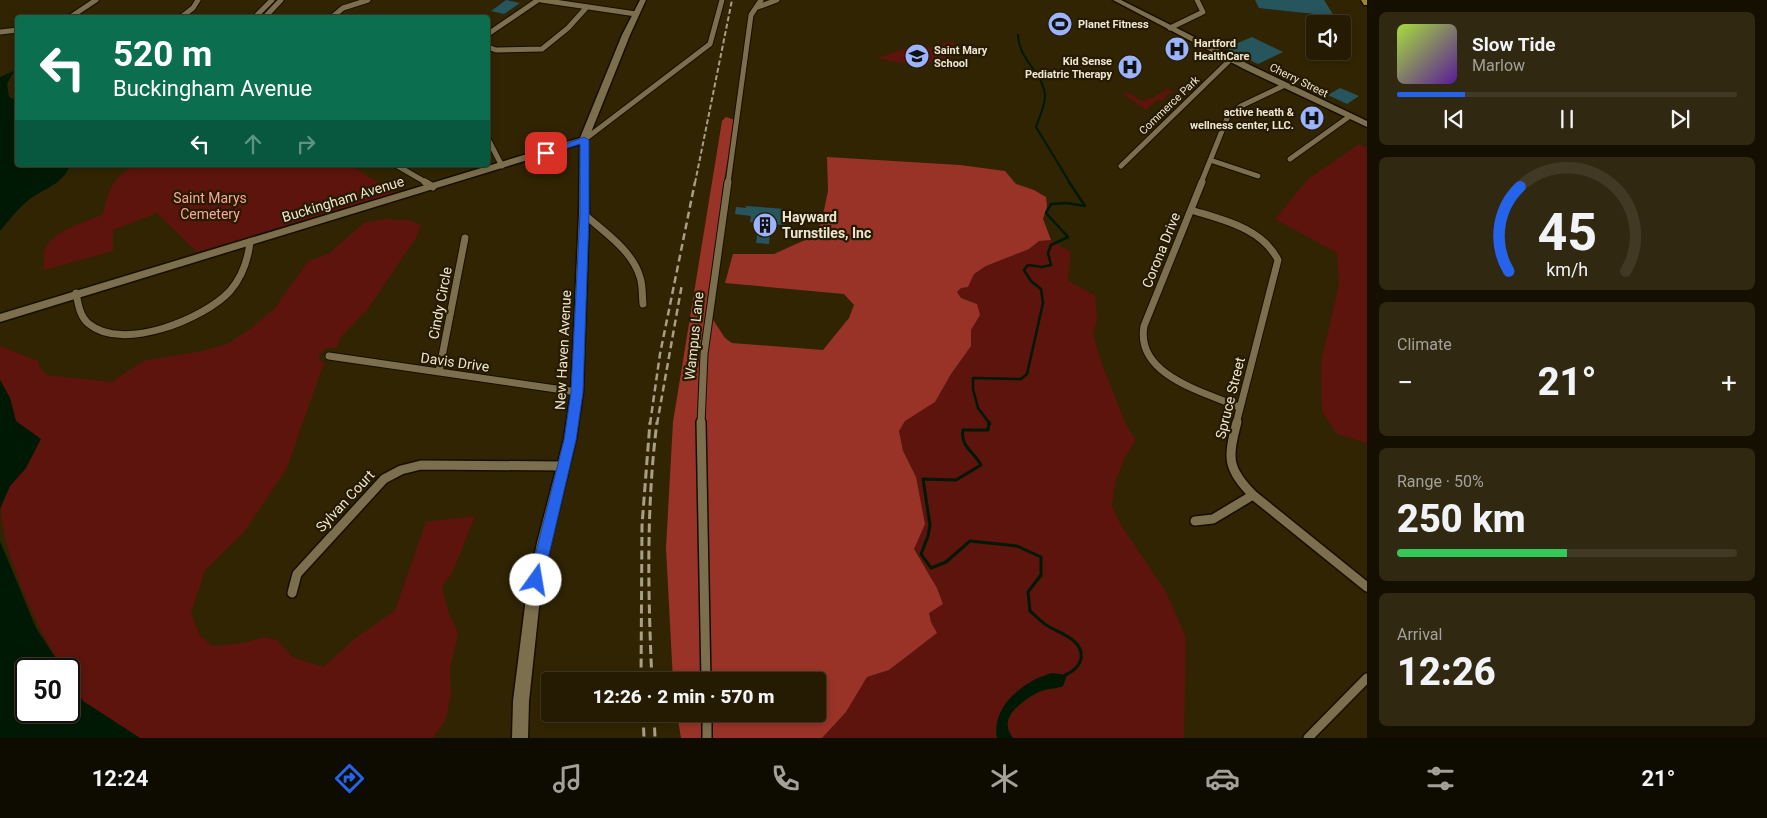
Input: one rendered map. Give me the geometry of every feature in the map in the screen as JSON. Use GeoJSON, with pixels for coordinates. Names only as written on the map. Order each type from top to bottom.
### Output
{"type":"FeatureCollection","features":[{"type":"Feature","properties":{"kind":"main road","name":"New Haven Avenue"},"geometry":{"type":"LineString","coordinates":[[520,738],[521,700],[533,598],[572,429],[577,392],[584,214],[584,140],[643,0]]}},
{"type":"Feature","properties":{"kind":"main road","name":"Cherry Street"},"geometry":{"type":"LineString","coordinates":[[1116,0],[1231,59],[1367,124]]}},
{"type":"Feature","properties":{"kind":"main road","name":"Buckingham Avenue"},"geometry":{"type":"LineString","coordinates":[[0,318],[584,140]]}},
{"type":"Feature","properties":{"kind":"street"},"geometry":{"type":"LineString","coordinates":[[74,15],[96,0]]}},
{"type":"Feature","properties":{"kind":"street"},"geometry":{"type":"LineString","coordinates":[[184,15],[193,8],[198,0]]}},
{"type":"Feature","properties":{"kind":"street"},"geometry":{"type":"LineString","coordinates":[[335,15],[343,8],[368,0]]}},
{"type":"Feature","properties":{"kind":"street"},"geometry":{"type":"LineString","coordinates":[[490,33],[539,0],[636,14]]}},
{"type":"Feature","properties":{"kind":"street","name":"Buckingham Avenue"},"geometry":{"type":"LineString","coordinates":[[584,140],[710,44],[722,0]]}},
{"type":"Feature","properties":{"kind":"street"},"geometry":{"type":"LineString","coordinates":[[760,4],[777,0]]}},
{"type":"Feature","properties":{"kind":"street"},"geometry":{"type":"LineString","coordinates":[[1170,28],[1203,12],[1197,0]]}},
{"type":"Feature","properties":{"kind":"street"},"geometry":{"type":"LineString","coordinates":[[257,15],[271,1],[280,1]]}},
{"type":"Feature","properties":{"kind":"street"},"geometry":{"type":"LineString","coordinates":[[267,15],[280,1]]}},
{"type":"Feature","properties":{"kind":"street","name":"Wampus Lane"},"geometry":{"type":"LineString","coordinates":[[706,672],[701,410],[704,354],[751,15],[760,4]]}},
{"type":"Feature","properties":{"kind":"street"},"geometry":{"type":"LineString","coordinates":[[490,48],[496,50],[542,49],[568,28],[586,8]]}},
{"type":"Feature","properties":{"kind":"street"},"geometry":{"type":"LineString","coordinates":[[0,32],[15,30]]}},
{"type":"Feature","properties":{"kind":"street","name":"Commerce Park"},"geometry":{"type":"LineString","coordinates":[[1120,166],[1231,59]]}},
{"type":"Feature","properties":{"kind":"street","name":"Corona Drive"},"geometry":{"type":"LineString","coordinates":[[1239,407],[1168,375],[1149,358],[1142,344],[1144,326],[1230,112],[1285,85]]}},
{"type":"Feature","properties":{"kind":"street"},"geometry":{"type":"LineString","coordinates":[[1290,159],[1350,116]]}},
{"type":"Feature","properties":{"kind":"street"},"geometry":{"type":"LineString","coordinates":[[490,143],[502,166]]}},
{"type":"Feature","properties":{"kind":"street"},"geometry":{"type":"LineString","coordinates":[[1210,160],[1258,176]]}},
{"type":"Feature","properties":{"kind":"street"},"geometry":{"type":"LineString","coordinates":[[399,167],[433,187]]}},
{"type":"Feature","properties":{"kind":"street","name":"Spruce Street"},"geometry":{"type":"LineString","coordinates":[[1191,210],[1249,231],[1268,245],[1277,257],[1278,265],[1239,407],[1230,448],[1230,457],[1238,477],[1253,495],[1367,588]]}},
{"type":"Feature","properties":{"kind":"street"},"geometry":{"type":"LineString","coordinates":[[584,214],[618,245],[630,260],[640,277],[643,304]]}},
{"type":"Feature","properties":{"kind":"street","name":"Cindy Circle"},"geometry":{"type":"LineString","coordinates":[[439,372],[465,238]]}},
{"type":"Feature","properties":{"kind":"street"},"geometry":{"type":"LineString","coordinates":[[76,294],[80,311],[85,320],[95,328],[123,334],[136,334],[167,327],[206,310],[226,295],[244,270],[250,242]]}},
{"type":"Feature","properties":{"kind":"street","name":"Davis Drive"},"geometry":{"type":"LineString","coordinates":[[329,356],[577,392]]}},
{"type":"Feature","properties":{"kind":"street","name":"Sylvan Court"},"geometry":{"type":"LineString","coordinates":[[292,592],[298,574],[384,479],[396,471],[408,466],[422,465],[563,466]]}},
{"type":"Feature","properties":{"kind":"street"},"geometry":{"type":"LineString","coordinates":[[1195,521],[1213,519],[1253,495]]}},
{"type":"Feature","properties":{"kind":"street"},"geometry":{"type":"LineString","coordinates":[[1308,738],[1367,678]]}},
{"type":"Feature","properties":{"kind":"street"},"geometry":{"type":"LineString","coordinates":[[707,722],[707,738]]}},
{"type":"Feature","properties":{"kind":"green space"},"geometry":{"type":"Polygon","coordinates":[[[953,41],[961,54],[919,66],[877,58],[917,45],[923,49],[953,41]]]}},
{"type":"Feature","properties":{"kind":"green space"},"geometry":{"type":"Polygon","coordinates":[[[1159,84],[1180,96],[1185,96],[1167,115],[1159,112],[1165,113],[1179,99],[1175,97],[1177,95],[1171,93],[1165,95],[1166,97],[1162,101],[1157,100],[1146,110],[1123,94],[1127,92],[1142,101],[1150,98],[1153,99],[1152,97],[1155,97],[1157,94],[1161,95],[1159,94],[1167,90],[1159,84]]]}},
{"type":"Feature","properties":{"kind":"green space"},"geometry":{"type":"Polygon","coordinates":[[[1359,144],[1367,148],[1367,443],[1337,434],[1322,412],[1321,362],[1339,284],[1337,253],[1275,219],[1308,179],[1359,144]]]}},
{"type":"Feature","properties":{"kind":"green space","name":"Saint Marys Cemetery"},"geometry":{"type":"Polygon","coordinates":[[[131,167],[353,167],[396,193],[197,252],[157,213],[113,230],[113,251],[44,270],[44,252],[48,244],[69,228],[102,215],[112,186],[120,176],[131,167]]]}},
{"type":"Feature","properties":{"kind":"green space"},"geometry":{"type":"Polygon","coordinates":[[[385,219],[409,220],[421,225],[416,238],[367,310],[341,337],[337,348],[326,348],[319,355],[319,359],[324,363],[287,468],[244,532],[205,570],[191,613],[200,636],[213,646],[243,643],[265,637],[277,640],[293,657],[323,667],[356,638],[395,610],[426,522],[475,516],[453,571],[442,587],[448,611],[458,634],[450,669],[451,697],[445,721],[433,738],[140,738],[83,701],[80,696],[80,658],[56,658],[33,613],[14,567],[2,524],[1,506],[8,490],[26,468],[10,398],[0,380],[0,346],[38,361],[39,367],[47,375],[112,382],[143,361],[203,351],[229,343],[250,329],[275,308],[308,261],[328,254],[364,223],[385,219]]]}},
{"type":"Feature","properties":{"kind":"green space"},"geometry":{"type":"Polygon","coordinates":[[[1051,240],[1071,252],[1068,281],[1095,295],[1097,319],[1093,334],[1102,364],[1126,424],[1136,440],[1125,457],[1116,480],[1112,505],[1121,525],[1166,592],[1186,637],[1184,738],[1013,738],[1007,726],[1009,716],[1024,701],[1036,694],[1049,689],[1056,689],[1038,677],[1007,702],[998,718],[997,738],[822,738],[846,712],[867,677],[889,670],[931,622],[929,613],[943,604],[937,588],[914,549],[924,523],[916,477],[903,451],[899,431],[905,421],[935,402],[951,374],[971,346],[971,330],[980,315],[971,301],[961,298],[957,293],[961,288],[968,286],[974,274],[986,266],[1029,249],[1039,241],[1051,240]]]}},
{"type":"Feature","properties":{"kind":"shaded area"},"geometry":{"type":"Polygon","coordinates":[[[14,71],[7,84],[9,97],[15,100],[15,167],[69,167],[60,180],[26,203],[0,231],[0,77],[14,71]]]}},
{"type":"Feature","properties":{"kind":"shaded area"},"geometry":{"type":"Polygon","coordinates":[[[726,117],[735,120],[722,192],[717,254],[708,312],[725,338],[732,343],[823,350],[849,318],[854,305],[844,294],[725,283],[733,254],[774,254],[805,240],[821,224],[828,191],[827,157],[960,165],[1005,171],[1016,184],[1034,190],[1046,197],[1047,207],[1043,219],[1051,240],[1039,241],[1029,249],[986,266],[974,274],[968,287],[961,288],[957,292],[961,298],[977,304],[980,315],[971,330],[971,346],[951,374],[935,402],[905,421],[899,431],[903,451],[916,477],[925,524],[914,549],[937,588],[943,604],[929,613],[937,633],[889,670],[867,677],[846,712],[822,738],[681,738],[678,722],[826,722],[826,672],[673,672],[666,548],[673,422],[722,121],[726,117]]]}},
{"type":"Feature","properties":{"kind":"shaded area"},"geometry":{"type":"Polygon","coordinates":[[[0,380],[10,398],[16,421],[41,439],[26,468],[10,486],[0,509],[0,380]]]}},
{"type":"Feature","properties":{"kind":"shaded area"},"geometry":{"type":"Polygon","coordinates":[[[0,541],[36,628],[56,658],[15,658],[15,723],[80,723],[80,696],[83,701],[140,738],[0,738],[0,541]]]}},
{"type":"Feature","properties":{"kind":"shaded area"},"geometry":{"type":"Polygon","coordinates":[[[1052,673],[1067,675],[1063,686],[1046,689],[1020,704],[1010,715],[1008,721],[1008,730],[1013,738],[997,738],[996,726],[1004,705],[1012,696],[1031,682],[1052,673]]]}},
{"type":"Feature","properties":{"kind":"building"},"geometry":{"type":"Polygon","coordinates":[[[506,0],[520,3],[504,14],[491,11],[506,0]]]}},
{"type":"Feature","properties":{"kind":"building"},"geometry":{"type":"Polygon","coordinates":[[[1255,0],[1324,0],[1333,15],[1325,15],[1259,8],[1255,0]]]}},
{"type":"Feature","properties":{"kind":"building"},"geometry":{"type":"Polygon","coordinates":[[[1252,37],[1283,52],[1258,64],[1226,48],[1252,37]]]}},
{"type":"Feature","properties":{"kind":"building"},"geometry":{"type":"Polygon","coordinates":[[[1340,88],[1359,96],[1347,104],[1328,95],[1340,88]]]}},
{"type":"Feature","properties":{"kind":"building","name":"Hayward Turnstiles, Inc"},"geometry":{"type":"Polygon","coordinates":[[[746,206],[786,209],[785,225],[771,224],[769,244],[756,243],[759,223],[750,222],[751,216],[735,214],[736,207],[746,208],[746,206]]]}},
{"type":"Feature","properties":{"kind":"waterway"},"geometry":{"type":"LineString","coordinates":[[1018,35],[1022,52],[1044,88],[1044,104],[1036,127],[1070,183]]}},
{"type":"Feature","properties":{"kind":"waterway"},"geometry":{"type":"LineString","coordinates":[[989,423],[978,408],[973,389],[973,378],[1021,379],[1027,374],[1043,303],[1041,289],[1031,281],[1024,270],[1028,265],[1042,267],[1051,265],[1048,253],[1051,245],[1068,237],[1046,213],[1051,204],[1066,203],[1085,206],[1069,182]]}},
{"type":"Feature","properties":{"kind":"waterway"},"geometry":{"type":"LineString","coordinates":[[989,423],[988,430],[963,430],[966,445],[981,465],[956,480],[923,479],[930,525],[921,554],[931,568],[946,562],[970,541],[1017,546],[1041,557],[1041,575],[1028,592],[1030,611],[1045,624],[1070,638],[1079,647],[1081,652],[1079,665],[1065,675]]}},
{"type":"Feature","properties":{"kind":"railway"},"geometry":{"type":"LineString","coordinates":[[695,183],[732,0]]}},
{"type":"Feature","properties":{"kind":"railway"},"geometry":{"type":"LineString","coordinates":[[650,424],[660,354],[695,182]]}},
{"type":"Feature","properties":{"kind":"railway"},"geometry":{"type":"LineString","coordinates":[[657,424],[682,284]]}},
{"type":"Feature","properties":{"kind":"railway"},"geometry":{"type":"LineString","coordinates":[[641,672],[642,525],[650,422]]}},
{"type":"Feature","properties":{"kind":"railway"},"geometry":{"type":"LineString","coordinates":[[652,672],[649,552],[653,454],[657,422]]}},
{"type":"Feature","properties":{"kind":"railway"},"geometry":{"type":"LineString","coordinates":[[643,722],[644,738]]}},
{"type":"Feature","properties":{"kind":"railway"},"geometry":{"type":"LineString","coordinates":[[654,722],[655,738]]}},
{"type":"Feature","properties":{"kind":"place","name":"Planet Fitness"},"geometry":{"type":"Point","coordinates":[1060,24]}},
{"type":"Feature","properties":{"kind":"place","name":"Hartford HealthCare"},"geometry":{"type":"Point","coordinates":[1177,49]}},
{"type":"Feature","properties":{"kind":"place","name":"Saint Mary School"},"geometry":{"type":"Point","coordinates":[917,56]}},
{"type":"Feature","properties":{"kind":"place","name":"Kid Sense Pediatric Therapy"},"geometry":{"type":"Point","coordinates":[1130,67]}},
{"type":"Feature","properties":{"kind":"place","name":"active heath & wellness center, LLC."},"geometry":{"type":"Point","coordinates":[1312,118]}},
{"type":"Feature","properties":{"kind":"place","name":"Hayward Turnstiles, Inc"},"geometry":{"type":"Point","coordinates":[765,225]}},
{"type":"Feature","properties":{"kind":"route"},"geometry":{"type":"LineString","coordinates":[[536,580],[570,440],[580,365],[584,140],[546,153]]}}]}
